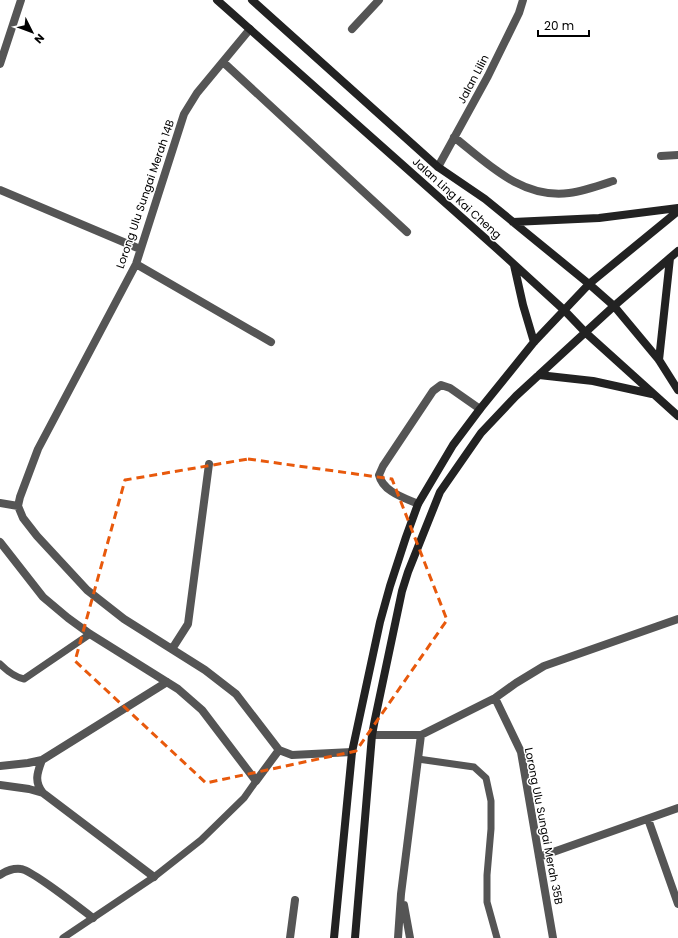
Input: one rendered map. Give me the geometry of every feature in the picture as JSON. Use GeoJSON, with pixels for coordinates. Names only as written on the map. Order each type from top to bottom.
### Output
{"type":"FeatureCollection","features":[{"type":"Feature","properties":{"kind":"street"},"geometry":{"type":"LineString","coordinates":[[0,64],[20,0]]}},
{"type":"Feature","properties":{"kind":"street","name":"Jalan Ling Kai Cheng"},"geometry":{"type":"LineString","coordinates":[[217,0],[564,310],[586,333],[678,416]]}},
{"type":"Feature","properties":{"kind":"street","name":"Jalan Ling Kai Cheng"},"geometry":{"type":"LineString","coordinates":[[252,0],[438,167],[485,199],[614,306],[659,360],[678,390]]}},
{"type":"Feature","properties":{"kind":"street"},"geometry":{"type":"LineString","coordinates":[[352,29],[379,0]]}},
{"type":"Feature","properties":{"kind":"street","name":"Jalan Lilin"},"geometry":{"type":"LineString","coordinates":[[438,167],[491,69],[519,13],[523,0]]}},
{"type":"Feature","properties":{"kind":"street","name":"Lorong Ulu Sungai Merah 14B"},"geometry":{"type":"LineString","coordinates":[[18,506],[38,449],[136,264],[184,114],[197,93],[250,29]]}},
{"type":"Feature","properties":{"kind":"street"},"geometry":{"type":"LineString","coordinates":[[223,62],[407,232]]}},
{"type":"Feature","properties":{"kind":"street"},"geometry":{"type":"LineString","coordinates":[[454,138],[504,176],[522,187],[545,193],[568,193],[613,181]]}},
{"type":"Feature","properties":{"kind":"street"},"geometry":{"type":"LineString","coordinates":[[661,156],[678,155]]}},
{"type":"Feature","properties":{"kind":"street"},"geometry":{"type":"LineString","coordinates":[[0,190],[140,249]]}},
{"type":"Feature","properties":{"kind":"street"},"geometry":{"type":"LineString","coordinates":[[513,222],[599,218],[678,210]]}},
{"type":"Feature","properties":{"kind":"street"},"geometry":{"type":"LineString","coordinates":[[334,938],[352,752],[380,622],[390,586],[418,504],[453,445],[534,342],[589,284],[678,210]]}},
{"type":"Feature","properties":{"kind":"street"},"geometry":{"type":"LineString","coordinates":[[354,938],[372,735],[404,585],[410,566],[440,492],[481,433],[516,396],[614,306],[678,251]]}},
{"type":"Feature","properties":{"kind":"street"},"geometry":{"type":"LineString","coordinates":[[659,360],[670,258]]}},
{"type":"Feature","properties":{"kind":"street"},"geometry":{"type":"LineString","coordinates":[[136,264],[271,342]]}},
{"type":"Feature","properties":{"kind":"street"},"geometry":{"type":"LineString","coordinates":[[514,265],[523,305],[534,342]]}},
{"type":"Feature","properties":{"kind":"street"},"geometry":{"type":"LineString","coordinates":[[539,375],[593,381],[652,394]]}},
{"type":"Feature","properties":{"kind":"street"},"geometry":{"type":"LineString","coordinates":[[418,504],[391,491],[383,485],[380,475],[383,466],[433,391],[441,385],[450,388],[480,409]]}},
{"type":"Feature","properties":{"kind":"street"},"geometry":{"type":"LineString","coordinates":[[172,649],[188,624],[209,464]]}},
{"type":"Feature","properties":{"kind":"street"},"geometry":{"type":"LineString","coordinates":[[0,503],[18,506],[23,518],[37,536],[87,590],[124,619],[205,670],[236,694],[279,750],[292,755],[352,752]]}},
{"type":"Feature","properties":{"kind":"street"},"geometry":{"type":"LineString","coordinates":[[0,542],[43,597],[68,618],[90,634],[178,689],[202,710],[256,781],[279,750]]}},
{"type":"Feature","properties":{"kind":"street"},"geometry":{"type":"LineString","coordinates":[[372,735],[421,735],[496,698],[516,683],[544,666],[678,619]]}},
{"type":"Feature","properties":{"kind":"street"},"geometry":{"type":"LineString","coordinates":[[0,766],[42,760],[167,682]]}},
{"type":"Feature","properties":{"kind":"street","name":"Lorong Ulu Sungai Merah 35B"},"geometry":{"type":"LineString","coordinates":[[496,698],[521,752],[554,938]]}},
{"type":"Feature","properties":{"kind":"street"},"geometry":{"type":"LineString","coordinates":[[398,938],[401,894],[421,735]]}},
{"type":"Feature","properties":{"kind":"street"},"geometry":{"type":"LineString","coordinates":[[42,760],[37,773],[38,788],[154,877]]}},
{"type":"Feature","properties":{"kind":"street"},"geometry":{"type":"LineString","coordinates":[[0,785],[29,789],[43,793]]}},
{"type":"Feature","properties":{"kind":"street"},"geometry":{"type":"LineString","coordinates":[[540,857],[678,808]]}},
{"type":"Feature","properties":{"kind":"street"},"geometry":{"type":"LineString","coordinates":[[648,819],[678,904]]}},
{"type":"Feature","properties":{"kind":"street"},"geometry":{"type":"LineString","coordinates":[[0,875],[8,870],[21,869],[32,874],[94,918]]}},
{"type":"Feature","properties":{"kind":"street"},"geometry":{"type":"LineString","coordinates":[[401,894],[410,938]]}},
{"type":"Feature","properties":{"kind":"street"},"geometry":{"type":"LineString","coordinates":[[290,938],[295,900]]}},
{"type":"Feature","properties":{"kind":"lane"},"geometry":{"type":"LineString","coordinates":[[0,664],[17,678],[24,678],[90,634]]}},
{"type":"Feature","properties":{"kind":"lane"},"geometry":{"type":"LineString","coordinates":[[418,759],[474,767],[486,778],[491,801],[487,902],[498,938]]}},
{"type":"Feature","properties":{"kind":"lane"},"geometry":{"type":"LineString","coordinates":[[63,938],[154,877],[201,840],[244,798],[256,781]]}},
{"type":"Feature","properties":{"kind":"highlighted area"},"geometry":{"type":"Polygon","coordinates":[[[248,459],[392,479],[447,620],[356,751],[206,783],[75,661],[125,480],[248,459]]]}}]}
